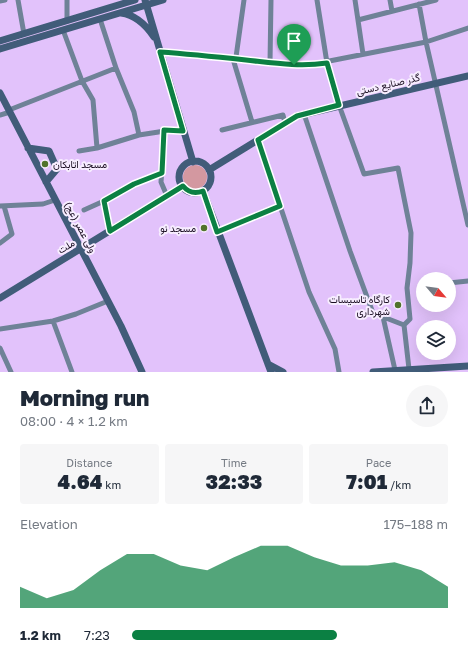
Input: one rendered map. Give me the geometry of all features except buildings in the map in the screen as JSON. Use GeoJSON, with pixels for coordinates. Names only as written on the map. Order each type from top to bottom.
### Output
{"type":"FeatureCollection","features":[{"type":"Feature","properties":{"kind":"main road"},"geometry":{"type":"LineString","coordinates":[[114,6],[123,0]]}},
{"type":"Feature","properties":{"kind":"main road"},"geometry":{"type":"LineString","coordinates":[[1,45],[24,34],[135,0]]}},
{"type":"Feature","properties":{"kind":"main road"},"geometry":{"type":"LineString","coordinates":[[1,45],[64,30],[119,13],[145,3],[163,0]]}},
{"type":"Feature","properties":{"kind":"main road"},"geometry":{"type":"LineString","coordinates":[[145,3],[193,162]]}},
{"type":"Feature","properties":{"kind":"main road"},"geometry":{"type":"LineString","coordinates":[[119,13],[134,17],[156,40]]}},
{"type":"Feature","properties":{"kind":"main road","name":"گذر صنایع دستی"},"geometry":{"type":"LineString","coordinates":[[209,170],[297,116],[468,76]]}},
{"type":"Feature","properties":{"kind":"main road","name":"ولی عصر (عج)"},"geometry":{"type":"LineString","coordinates":[[0,93],[121,326],[142,372]]}},
{"type":"Feature","properties":{"kind":"main road"},"geometry":{"type":"LineString","coordinates":[[28,148],[49,152],[57,169],[46,182]]}},
{"type":"Feature","properties":{"kind":"main road"},"geometry":{"type":"LineString","coordinates":[[193,162],[201,162],[209,170],[211,180],[203,191],[194,193],[186,190],[183,186],[180,176],[184,167],[193,162]]}},
{"type":"Feature","properties":{"kind":"main road","name":"ملت"},"geometry":{"type":"LineString","coordinates":[[0,298],[183,186]]}},
{"type":"Feature","properties":{"kind":"main road"},"geometry":{"type":"LineString","coordinates":[[203,191],[217,232],[271,372]]}},
{"type":"Feature","properties":{"kind":"main road"},"geometry":{"type":"LineString","coordinates":[[268,364],[283,372]]}},
{"type":"Feature","properties":{"kind":"main road"},"geometry":{"type":"LineString","coordinates":[[373,372],[468,366]]}},
{"type":"Feature","properties":{"kind":"street"},"geometry":{"type":"LineString","coordinates":[[0,1],[4,0]]}},
{"type":"Feature","properties":{"kind":"street"},"geometry":{"type":"LineString","coordinates":[[18,0],[24,34]]}},
{"type":"Feature","properties":{"kind":"street"},"geometry":{"type":"LineString","coordinates":[[67,0],[67,21]]}},
{"type":"Feature","properties":{"kind":"street"},"geometry":{"type":"LineString","coordinates":[[233,59],[236,57],[244,0]]}},
{"type":"Feature","properties":{"kind":"street"},"geometry":{"type":"LineString","coordinates":[[270,63],[271,0]]}},
{"type":"Feature","properties":{"kind":"street"},"geometry":{"type":"LineString","coordinates":[[317,0],[327,63],[339,105],[364,174],[398,168],[411,233],[407,288],[410,319],[404,325]]}},
{"type":"Feature","properties":{"kind":"street"},"geometry":{"type":"LineString","coordinates":[[355,0],[363,54]]}},
{"type":"Feature","properties":{"kind":"street"},"geometry":{"type":"LineString","coordinates":[[390,0],[392,11]]}},
{"type":"Feature","properties":{"kind":"street"},"geometry":{"type":"LineString","coordinates":[[358,20],[421,2],[436,0]]}},
{"type":"Feature","properties":{"kind":"street"},"geometry":{"type":"LineString","coordinates":[[421,2],[426,42],[468,225]]}},
{"type":"Feature","properties":{"kind":"street"},"geometry":{"type":"LineString","coordinates":[[100,19],[116,68],[134,112],[139,135]]}},
{"type":"Feature","properties":{"kind":"street"},"geometry":{"type":"LineString","coordinates":[[160,52],[270,63],[309,65],[327,63],[363,54],[426,42],[468,28]]}},
{"type":"Feature","properties":{"kind":"street"},"geometry":{"type":"LineString","coordinates":[[64,30],[82,81],[92,100],[98,148]]}},
{"type":"Feature","properties":{"kind":"street"},"geometry":{"type":"LineString","coordinates":[[233,59],[252,122]]}},
{"type":"Feature","properties":{"kind":"street"},"geometry":{"type":"LineString","coordinates":[[0,115],[116,68]]}},
{"type":"Feature","properties":{"kind":"street"},"geometry":{"type":"LineString","coordinates":[[304,114],[350,251],[373,313],[404,325]]}},
{"type":"Feature","properties":{"kind":"street"},"geometry":{"type":"LineString","coordinates":[[222,130],[282,115],[285,123]]}},
{"type":"Feature","properties":{"kind":"street"},"geometry":{"type":"LineString","coordinates":[[164,130],[161,182],[167,196]]}},
{"type":"Feature","properties":{"kind":"street"},"geometry":{"type":"LineString","coordinates":[[79,151],[98,148],[139,135],[164,130],[183,131]]}},
{"type":"Feature","properties":{"kind":"street"},"geometry":{"type":"LineString","coordinates":[[258,140],[309,292],[335,348],[340,372]]}},
{"type":"Feature","properties":{"kind":"street"},"geometry":{"type":"LineString","coordinates":[[84,210],[104,201],[134,184],[162,173]]}},
{"type":"Feature","properties":{"kind":"street"},"geometry":{"type":"LineString","coordinates":[[0,243],[12,234],[2,206],[43,204],[55,200]]}},
{"type":"Feature","properties":{"kind":"street"},"geometry":{"type":"LineString","coordinates":[[104,201],[110,231]]}},
{"type":"Feature","properties":{"kind":"street"},"geometry":{"type":"LineString","coordinates":[[217,232],[280,206]]}},
{"type":"Feature","properties":{"kind":"street"},"geometry":{"type":"LineString","coordinates":[[456,282],[468,281]]}},
{"type":"Feature","properties":{"kind":"street"},"geometry":{"type":"LineString","coordinates":[[0,329],[53,321],[76,314],[108,301]]}},
{"type":"Feature","properties":{"kind":"street"},"geometry":{"type":"LineString","coordinates":[[383,317],[395,370]]}},
{"type":"Feature","properties":{"kind":"street"},"geometry":{"type":"LineString","coordinates":[[53,321],[72,372]]}},
{"type":"Feature","properties":{"kind":"street"},"geometry":{"type":"LineString","coordinates":[[404,325],[414,370]]}},
{"type":"Feature","properties":{"kind":"street"},"geometry":{"type":"LineString","coordinates":[[0,348],[2,361],[11,372]]}},
{"type":"Feature","properties":{"kind":"shaded area"},"geometry":{"type":"Polygon","coordinates":[[[195,165],[203,169],[207,177],[203,185],[195,189],[187,185],[183,177],[187,169],[195,165]]]}},
{"type":"Feature","properties":{"kind":"place","name":"مسجد اتابکان"},"geometry":{"type":"Point","coordinates":[45,164]}},
{"type":"Feature","properties":{"kind":"place","name":"مسجد نو"},"geometry":{"type":"Point","coordinates":[204,228]}},
{"type":"Feature","properties":{"kind":"place","name":"کارگاه تاسیسات شهرداری"},"geometry":{"type":"Point","coordinates":[398,305]}},
{"type":"Feature","properties":{"kind":"route"},"geometry":{"type":"LineString","coordinates":[[160,52],[294,65],[327,63],[339,105],[297,116],[258,140],[280,206],[217,232],[203,191],[194,193],[190,192],[183,186],[110,231],[104,201],[134,184],[162,173],[164,130],[183,131],[160,52]]}}]}
